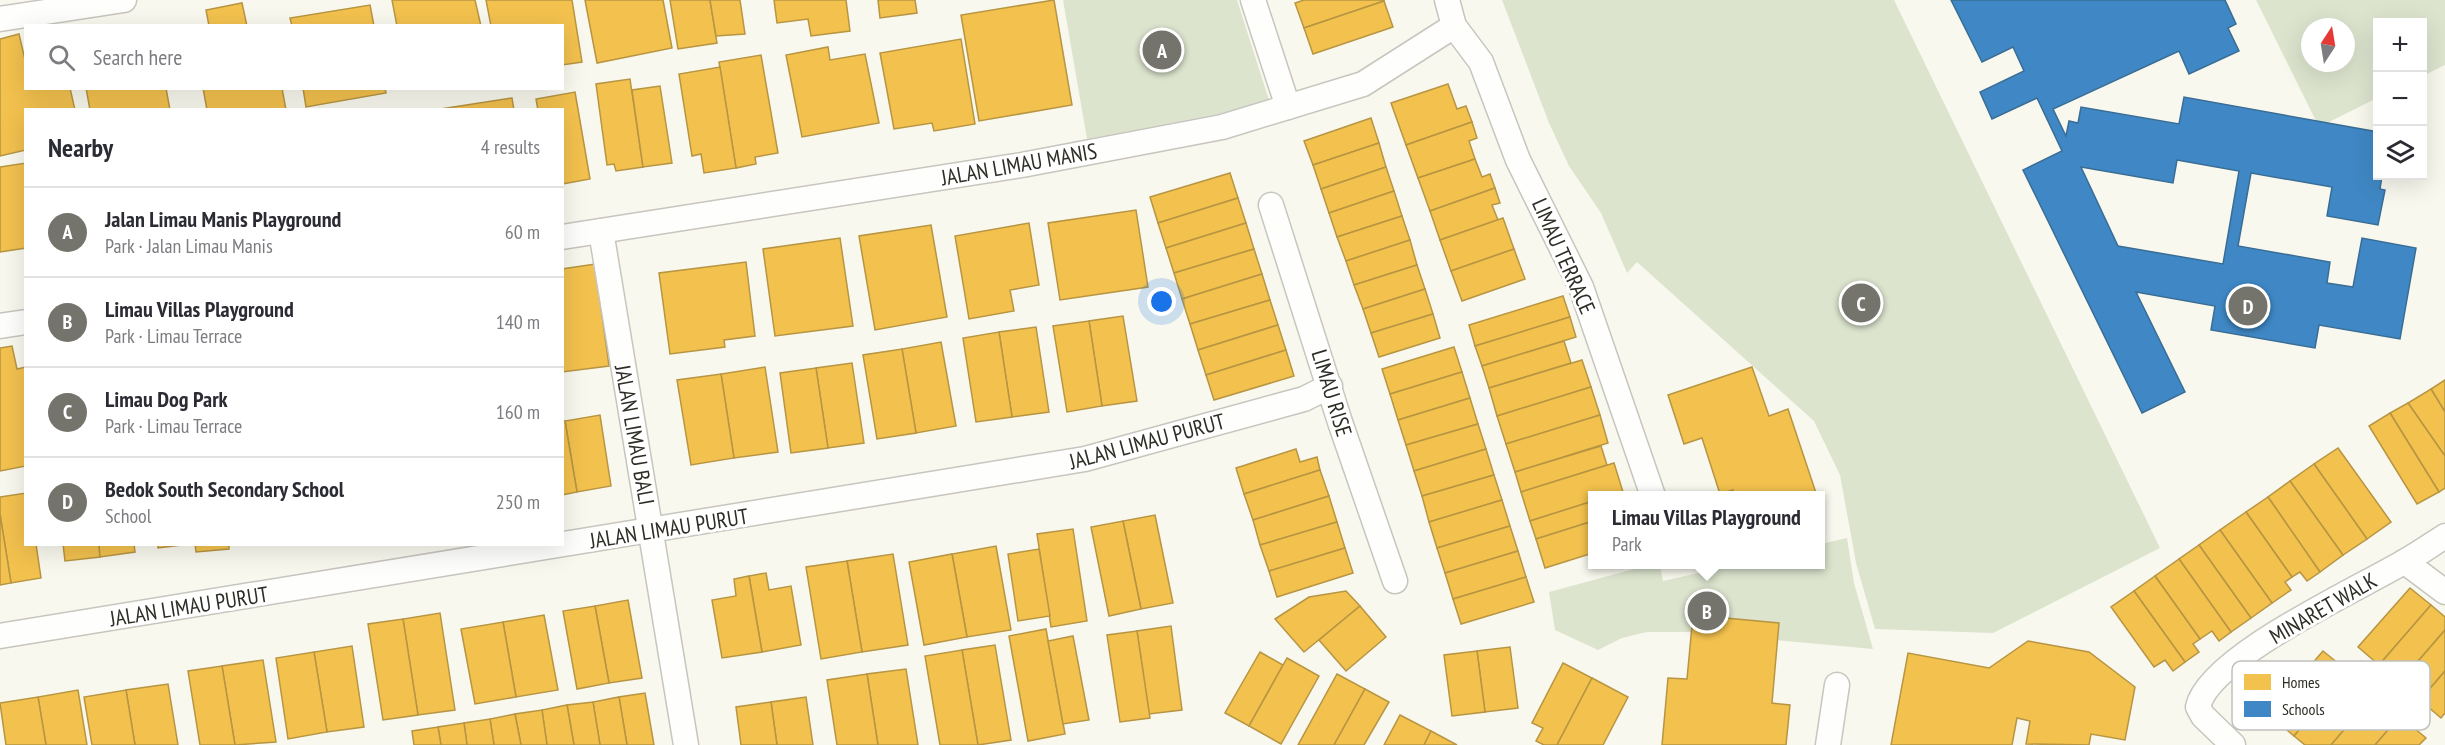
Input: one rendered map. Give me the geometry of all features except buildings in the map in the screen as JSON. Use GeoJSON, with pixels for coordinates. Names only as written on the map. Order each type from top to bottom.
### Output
{"type":"FeatureCollection","features":[{"type":"Feature","properties":{"kind":"street"},"geometry":{"type":"LineString","coordinates":[[0,19],[124,0]]}},
{"type":"Feature","properties":{"kind":"street"},"geometry":{"type":"LineString","coordinates":[[1253,0],[1288,107]]}},
{"type":"Feature","properties":{"kind":"street"},"geometry":{"type":"LineString","coordinates":[[1447,0],[1454,26]]}},
{"type":"Feature","properties":{"kind":"street","name":"JALAN LIMAU MANIS"},"geometry":{"type":"LineString","coordinates":[[564,237],[1022,165],[1222,127],[1363,84],[1454,26]]}},
{"type":"Feature","properties":{"kind":"street","name":"LIMAU TERRACE"},"geometry":{"type":"LineString","coordinates":[[1454,26],[1481,62],[1518,160],[1581,287],[1652,491]]}},
{"type":"Feature","properties":{"kind":"street","name":"LIMAU RISE"},"geometry":{"type":"LineString","coordinates":[[1271,205],[1340,422],[1395,581]]}},
{"type":"Feature","properties":{"kind":"street","name":"JALAN LIMAU BALI"},"geometry":{"type":"LineString","coordinates":[[601,231],[686,745]]}},
{"type":"Feature","properties":{"kind":"street"},"geometry":{"type":"LineString","coordinates":[[0,326],[24,322]]}},
{"type":"Feature","properties":{"kind":"street","name":"JALAN LIMAU PURUT"},"geometry":{"type":"LineString","coordinates":[[564,545],[1085,459],[1304,399],[1330,386]]}},
{"type":"Feature","properties":{"kind":"street","name":"MINARET WALK"},"geometry":{"type":"LineString","coordinates":[[2237,661],[2273,635],[2405,562],[2445,536]]}},
{"type":"Feature","properties":{"kind":"street","name":"JALAN LIMAU PURUT"},"geometry":{"type":"LineString","coordinates":[[0,636],[558,546]]}},
{"type":"Feature","properties":{"kind":"street"},"geometry":{"type":"LineString","coordinates":[[2405,562],[2445,592]]}},
{"type":"Feature","properties":{"kind":"street","name":"MINARET WALK"},"geometry":{"type":"LineString","coordinates":[[2232,664],[2206,688],[2199,701],[2199,711],[2233,745]]}},
{"type":"Feature","properties":{"kind":"street"},"geometry":{"type":"LineString","coordinates":[[1828,745],[1836,685]]}},
{"type":"Feature","properties":{"kind":"green space"},"geometry":{"type":"Polygon","coordinates":[[[1063,0],[1237,0],[1269,100],[1218,114],[1087,139],[1063,0]]]}},
{"type":"Feature","properties":{"kind":"green space"},"geometry":{"type":"Polygon","coordinates":[[[1502,0],[1894,0],[2160,548],[1993,633],[1875,629],[1856,563],[1840,475],[1814,421],[1637,262],[1627,273],[1601,213],[1569,166],[1549,123],[1502,0]]]}},
{"type":"Feature","properties":{"kind":"green space"},"geometry":{"type":"Polygon","coordinates":[[[2256,0],[2445,0],[2445,65],[2427,74],[2427,18],[2373,18],[2373,100],[2319,127],[2256,0]]]}},
{"type":"Feature","properties":{"kind":"green space"},"geometry":{"type":"Polygon","coordinates":[[[1847,538],[1854,583],[1873,649],[1691,632],[1647,632],[1622,638],[1598,650],[1555,630],[1549,592],[1634,569],[1661,569],[1663,581],[1716,569],[1825,569],[1825,543],[1847,538]]]}},
{"type":"Feature","properties":{"kind":"place","name":"Jalan Limau Manis Playground"},"geometry":{"type":"Point","coordinates":[1162,50]}},
{"type":"Feature","properties":{"kind":"place","name":"Limau Dog Park"},"geometry":{"type":"Point","coordinates":[1861,303]}},
{"type":"Feature","properties":{"kind":"place","name":"Bedok South Secondary School"},"geometry":{"type":"Point","coordinates":[2248,306]}},
{"type":"Feature","properties":{"kind":"place","name":"Limau Villas Playground"},"geometry":{"type":"Point","coordinates":[1707,611]}}]}
